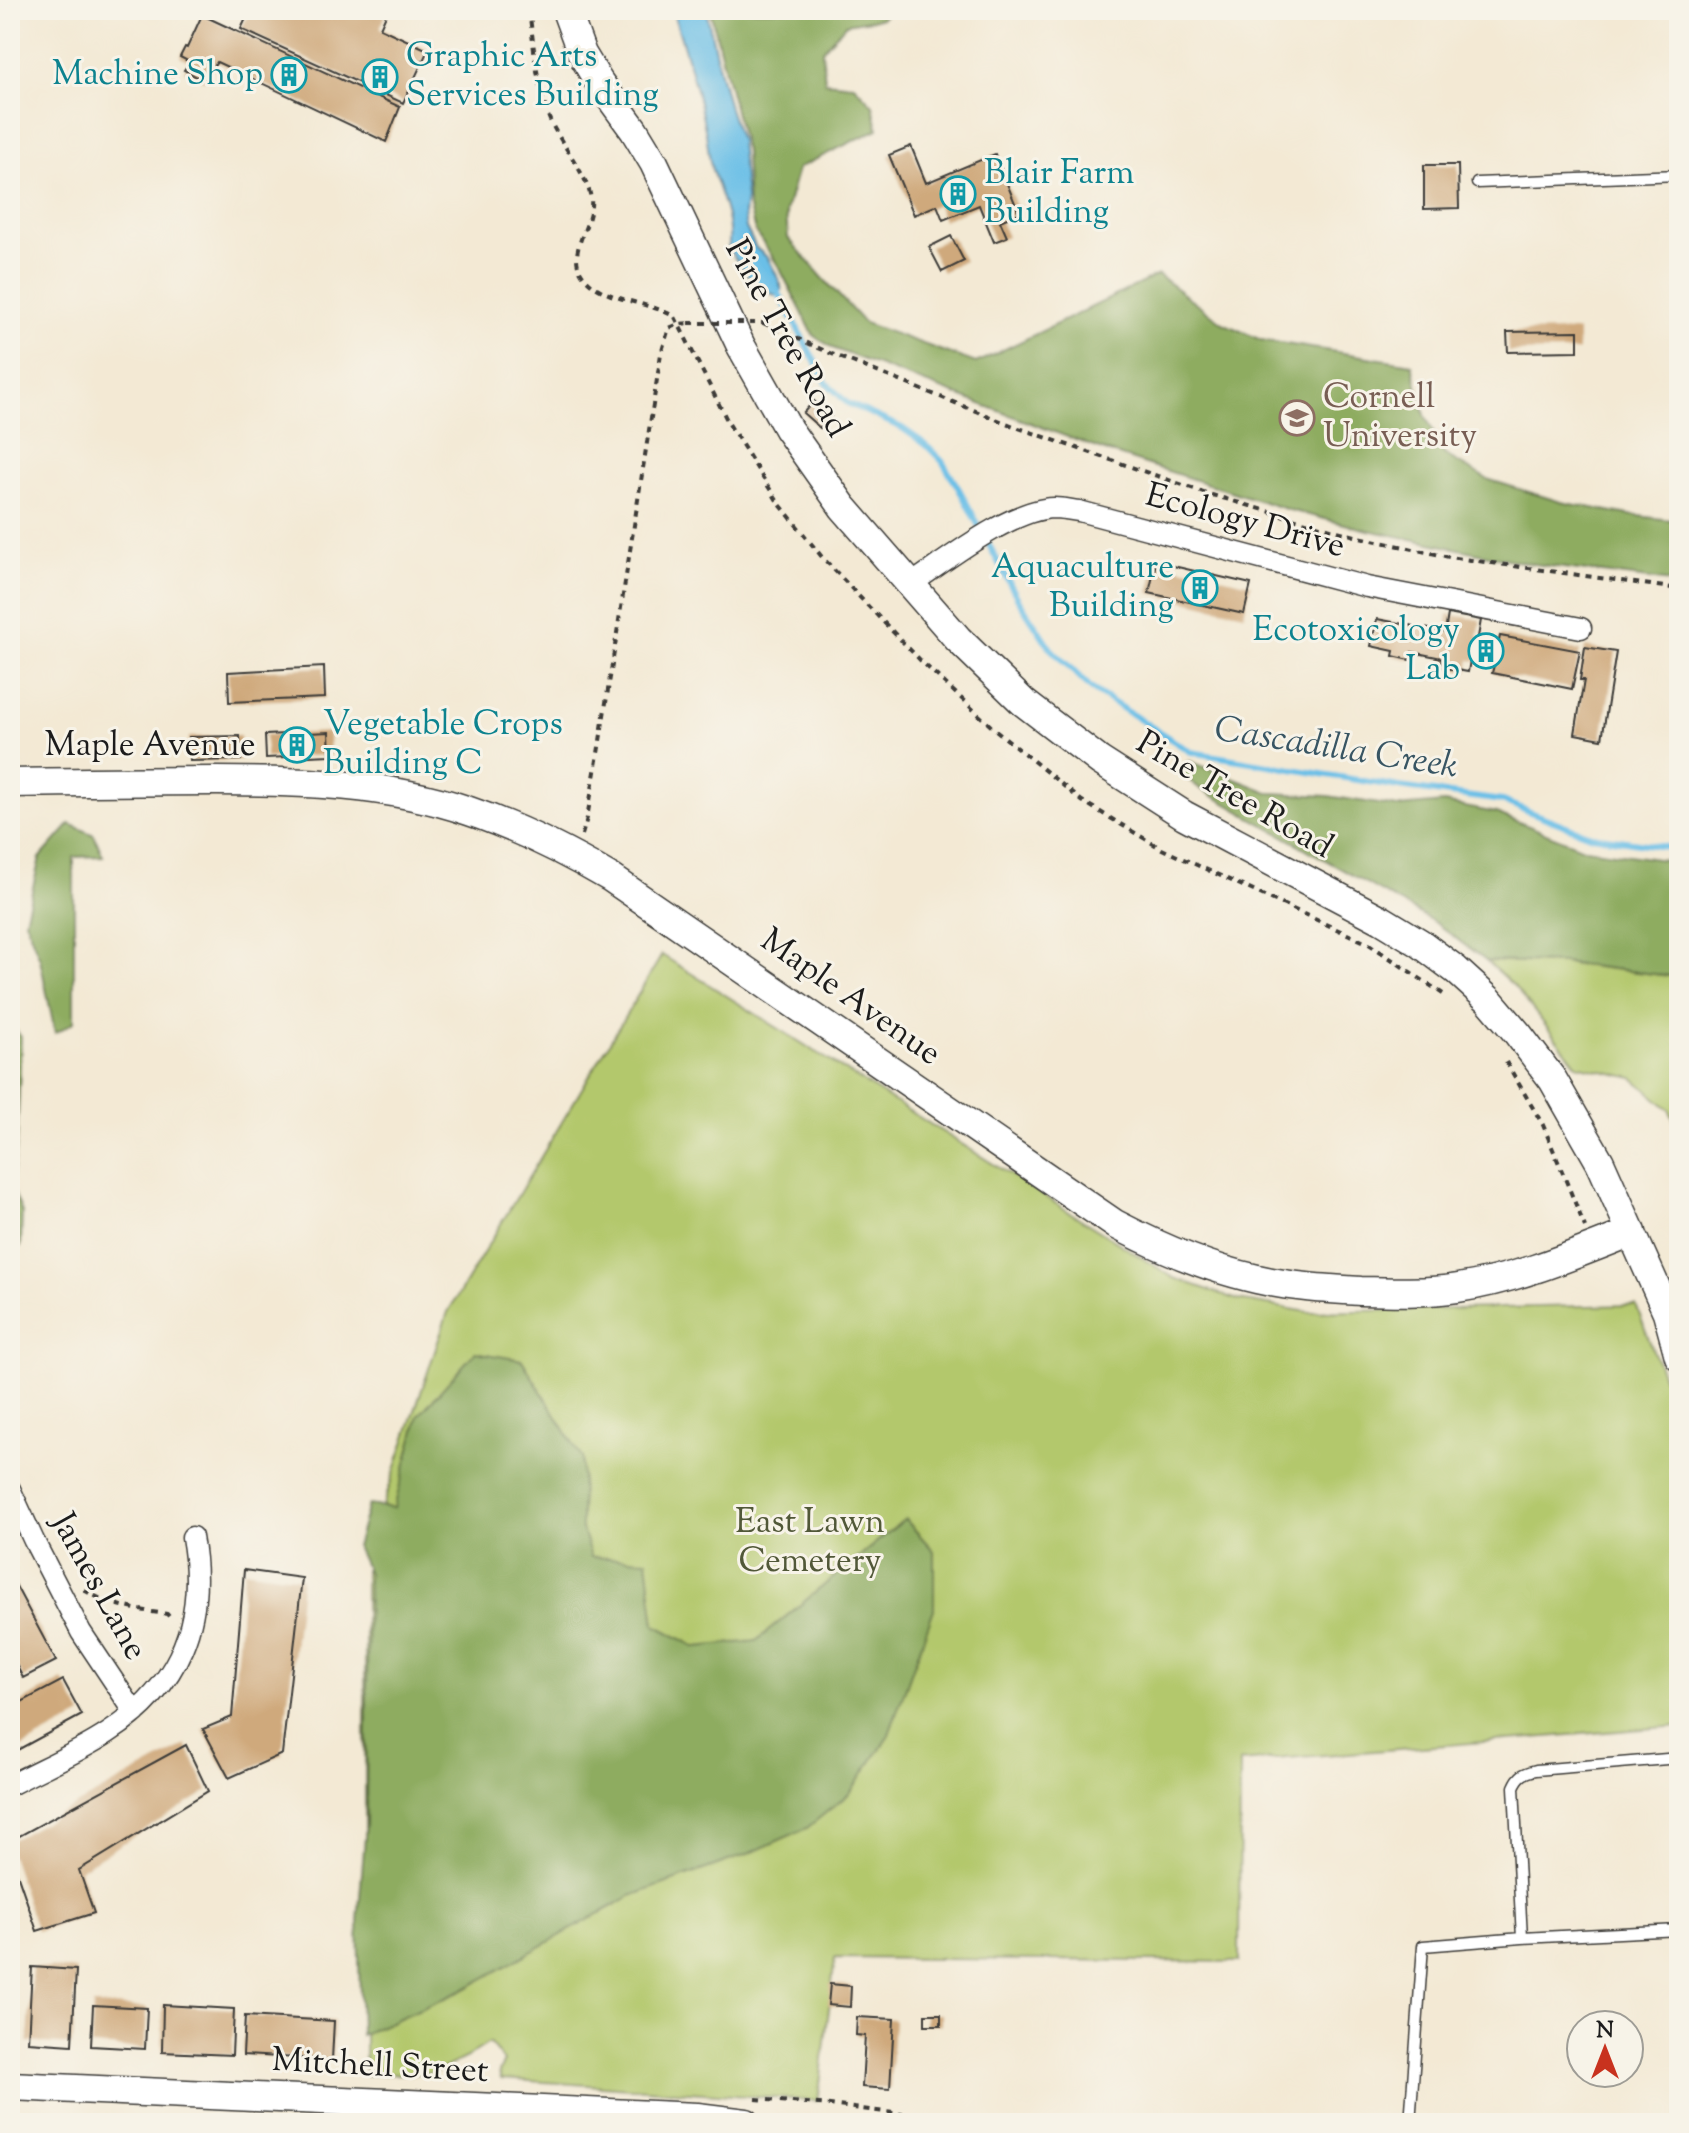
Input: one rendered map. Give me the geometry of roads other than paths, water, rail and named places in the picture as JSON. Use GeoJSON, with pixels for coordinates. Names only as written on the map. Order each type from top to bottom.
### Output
{"type":"FeatureCollection","features":[{"type":"Feature","properties":{"kind":"street","name":"Pine Tree Road"},"geometry":{"type":"LineString","coordinates":[[566,10],[582,54],[654,163],[741,346],[788,429],[843,507],[958,639],[1023,702],[1100,761],[1184,815],[1420,943],[1456,970],[1499,1011],[1553,1080],[1600,1162],[1667,1312],[1679,1356]]}},
{"type":"Feature","properties":{"kind":"street","name":"Ecology Drive"},"geometry":{"type":"LineString","coordinates":[[911,584],[1004,524],[1053,508],[1079,511],[1367,587],[1581,628]]}},
{"type":"Feature","properties":{"kind":"street","name":"Maple Avenue"},"geometry":{"type":"LineString","coordinates":[[10,783],[295,781],[350,785],[407,794],[525,831],[611,878],[1115,1224],[1161,1248],[1212,1267],[1260,1280],[1316,1288],[1390,1292],[1456,1289],[1506,1278],[1632,1232]]}},
{"type":"Feature","properties":{"kind":"street","name":"James Lane"},"geometry":{"type":"LineString","coordinates":[[13,1480],[34,1541],[81,1632],[135,1713]]}},
{"type":"Feature","properties":{"kind":"street"},"geometry":{"type":"LineString","coordinates":[[10,1785],[106,1735],[155,1694],[173,1669],[185,1643],[193,1613],[196,1585],[192,1537]]}},
{"type":"Feature","properties":{"kind":"street","name":"Mitchell Street"},"geometry":{"type":"LineString","coordinates":[[10,2086],[583,2118],[697,2117],[746,2123]]}},
{"type":"Feature","properties":{"kind":"lane"},"geometry":{"type":"LineString","coordinates":[[1477,183],[1679,175]]}},
{"type":"Feature","properties":{"kind":"lane"},"geometry":{"type":"LineString","coordinates":[[1522,1938],[1514,1787],[1517,1779],[1523,1773],[1536,1770],[1679,1758]]}},
{"type":"Feature","properties":{"kind":"lane"},"geometry":{"type":"LineString","coordinates":[[1410,2123],[1423,1946],[1679,1930]]}},
{"type":"Feature","properties":{"kind":"water"},"geometry":{"type":"Polygon","coordinates":[[[672,10],[706,10],[740,141],[746,228],[778,278],[782,290],[775,295],[757,287],[728,249],[727,217],[672,10]]]}},
{"type":"Feature","properties":{"kind":"waterway","name":"Cascadilla Creek"},"geometry":{"type":"LineString","coordinates":[[776,288],[826,382],[847,403],[902,428],[942,461],[1018,599],[1051,649],[1092,689],[1191,752],[1502,801],[1592,836],[1679,849]]}},
{"type":"Feature","properties":{"kind":"place","name":"Machine Shop"},"geometry":{"type":"Point","coordinates":[289,75]}},
{"type":"Feature","properties":{"kind":"place","name":"Graphic Arts Services Building"},"geometry":{"type":"Point","coordinates":[380,77]}},
{"type":"Feature","properties":{"kind":"place","name":"Blair Farm Building"},"geometry":{"type":"Point","coordinates":[958,194]}},
{"type":"Feature","properties":{"kind":"place","name":"Cornell University"},"geometry":{"type":"Point","coordinates":[1297,418]}},
{"type":"Feature","properties":{"kind":"place","name":"Aquaculture Building"},"geometry":{"type":"Point","coordinates":[1200,588]}},
{"type":"Feature","properties":{"kind":"place","name":"Ecotoxicology Lab"},"geometry":{"type":"Point","coordinates":[1486,651]}},
{"type":"Feature","properties":{"kind":"place","name":"Vegetable Crops Building C"},"geometry":{"type":"Point","coordinates":[297,745]}},
{"type":"Feature","properties":{"kind":"park label","name":"East Lawn Cemetery"},"geometry":{"type":"Point","coordinates":[810,1542]}}]}
